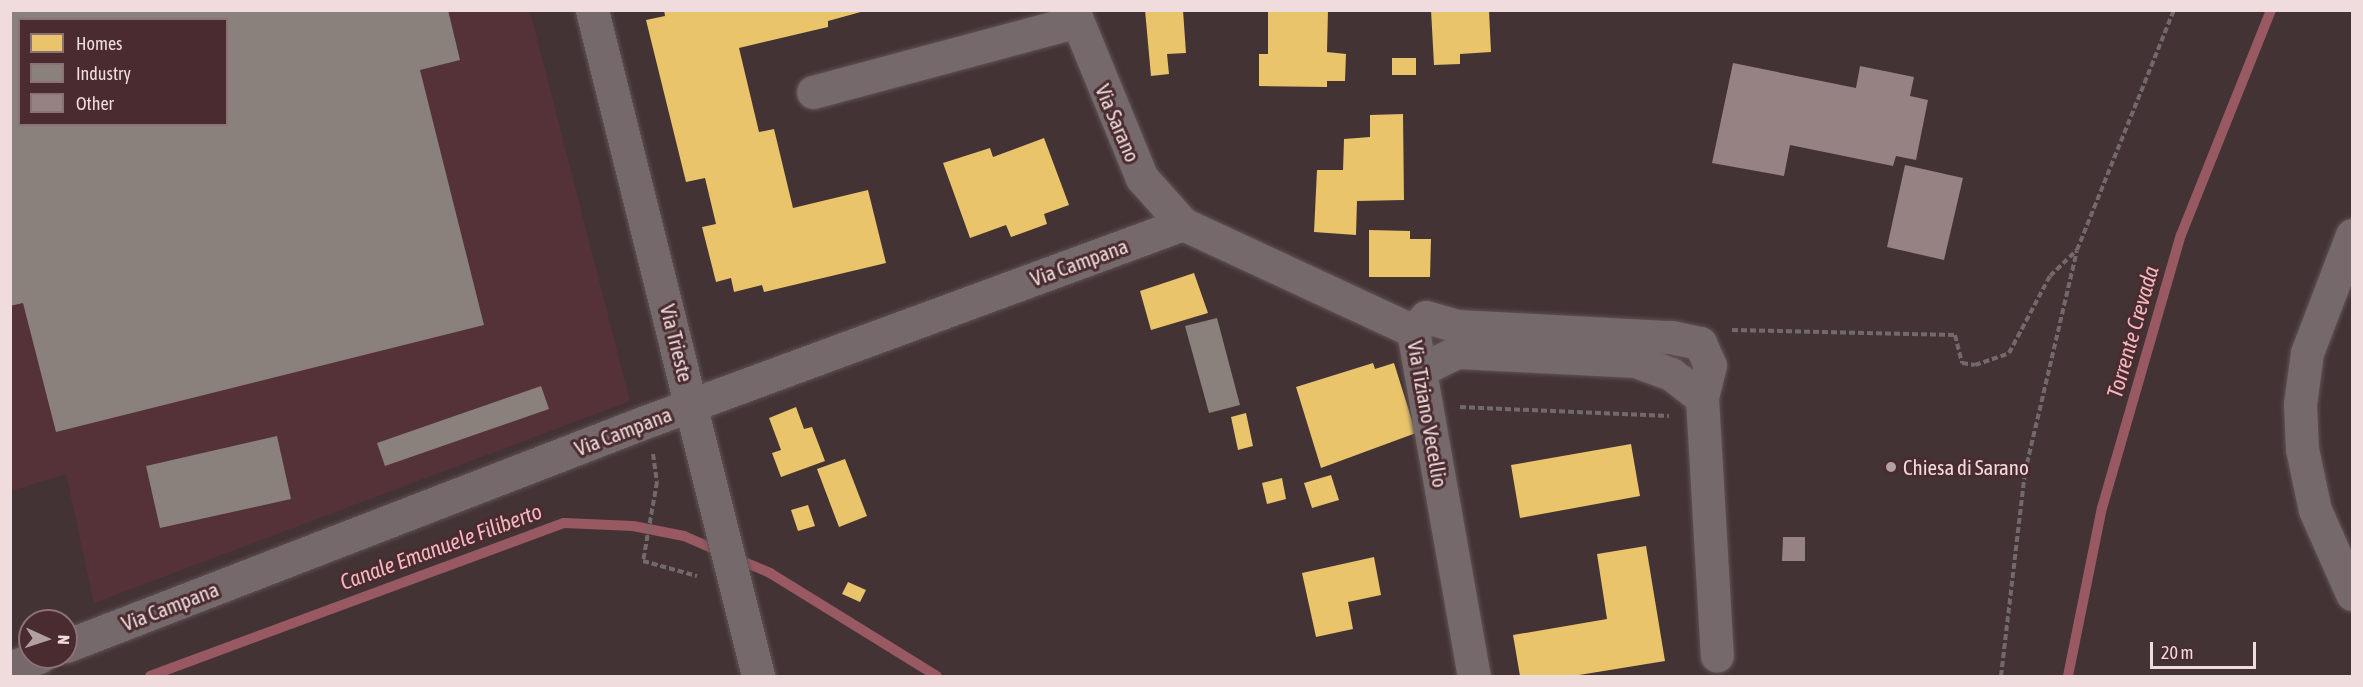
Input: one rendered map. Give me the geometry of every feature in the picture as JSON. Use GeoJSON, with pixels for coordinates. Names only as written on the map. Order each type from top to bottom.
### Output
{"type":"FeatureCollection","features":[{"type":"Feature","properties":{"kind":"street","name":"Via Trieste"},"geometry":{"type":"LineString","coordinates":[[592,10],[693,405],[721,526],[719,576],[758,676]]}},
{"type":"Feature","properties":{"kind":"street"},"geometry":{"type":"LineString","coordinates":[[813,92],[1074,16]]}},
{"type":"Feature","properties":{"kind":"street","name":"Via Sarano"},"geometry":{"type":"LineString","coordinates":[[1074,16],[1142,177],[1183,224]]}},
{"type":"Feature","properties":{"kind":"street","name":"Via Campana"},"geometry":{"type":"LineString","coordinates":[[78,641],[693,405],[1183,224]]}},
{"type":"Feature","properties":{"kind":"street","name":"Via Tiziano Vecellio"},"geometry":{"type":"LineString","coordinates":[[1183,224],[1413,331],[1474,676]]}},
{"type":"Feature","properties":{"kind":"street"},"geometry":{"type":"LineString","coordinates":[[2352,235],[2307,352],[2301,404],[2302,449],[2315,510],[2352,594]]}},
{"type":"Feature","properties":{"kind":"street"},"geometry":{"type":"LineString","coordinates":[[1413,331],[1426,317],[1458,326],[1700,343],[1710,365],[1703,408],[1717,656]]}},
{"type":"Feature","properties":{"kind":"street"},"geometry":{"type":"LineString","coordinates":[[1420,370],[1457,352],[1636,362],[1671,375],[1703,408]]}},
{"type":"Feature","properties":{"kind":"path"},"geometry":{"type":"LineString","coordinates":[[2001,676],[2025,472],[2077,250],[2174,10]]}},
{"type":"Feature","properties":{"kind":"path"},"geometry":{"type":"LineString","coordinates":[[1700,343],[1707,334],[1739,329],[1955,335],[1962,363],[1997,361],[2010,353],[2026,313],[2050,276],[2077,250]]}},
{"type":"Feature","properties":{"kind":"path"},"geometry":{"type":"LineString","coordinates":[[1426,406],[1703,408]]}},
{"type":"Feature","properties":{"kind":"path"},"geometry":{"type":"LineString","coordinates":[[651,446],[655,501],[641,554],[643,561],[719,576]]}},
{"type":"Feature","properties":{"kind":"shaded area"},"geometry":{"type":"Polygon","coordinates":[[[11,11],[530,11],[630,401],[94,603],[66,474],[11,491],[11,11]]]}},
{"type":"Feature","properties":{"kind":"building: Homes"},"geometry":{"type":"Polygon","coordinates":[[[664,10],[868,10],[828,21],[828,27],[739,48],[759,132],[774,129],[793,208],[868,190],[886,263],[764,292],[762,285],[734,292],[731,278],[716,282],[702,227],[716,224],[705,178],[686,182],[646,20],[665,16],[664,10]]]}},
{"type":"Feature","properties":{"kind":"building: Homes"},"geometry":{"type":"Polygon","coordinates":[[[1145,10],[1183,10],[1186,53],[1167,54],[1169,74],[1151,76],[1145,10]]]}},
{"type":"Feature","properties":{"kind":"building: Homes"},"geometry":{"type":"Polygon","coordinates":[[[1268,10],[1328,10],[1327,52],[1346,54],[1345,81],[1327,81],[1327,87],[1259,86],[1259,54],[1268,54],[1268,10]]]}},
{"type":"Feature","properties":{"kind":"building: Homes"},"geometry":{"type":"Polygon","coordinates":[[[1431,10],[1489,10],[1491,52],[1460,54],[1460,64],[1434,65],[1431,10]]]}},
{"type":"Feature","properties":{"kind":"building: Homes"},"geometry":{"type":"Polygon","coordinates":[[[1392,58],[1416,58],[1416,75],[1392,75],[1392,58]]]}},
{"type":"Feature","properties":{"kind":"building: Homes"},"geometry":{"type":"Polygon","coordinates":[[[1403,114],[1404,200],[1357,201],[1356,235],[1314,232],[1317,170],[1343,170],[1344,139],[1370,137],[1370,115],[1403,114]]]}},
{"type":"Feature","properties":{"kind":"building: Homes"},"geometry":{"type":"Polygon","coordinates":[[[1044,138],[1069,205],[1044,214],[1047,224],[1011,237],[1006,225],[970,238],[943,163],[990,148],[993,157],[1044,138]]]}},
{"type":"Feature","properties":{"kind":"building: Homes"},"geometry":{"type":"Polygon","coordinates":[[[1369,230],[1410,231],[1410,239],[1431,239],[1430,277],[1369,277],[1369,230]]]}},
{"type":"Feature","properties":{"kind":"building: Homes"},"geometry":{"type":"Polygon","coordinates":[[[1194,273],[1208,313],[1151,330],[1140,291],[1194,273]]]}},
{"type":"Feature","properties":{"kind":"building: Homes"},"geometry":{"type":"Polygon","coordinates":[[[1373,363],[1375,369],[1394,363],[1416,433],[1321,468],[1296,387],[1373,363]]]}},
{"type":"Feature","properties":{"kind":"building: Homes"},"geometry":{"type":"Polygon","coordinates":[[[796,407],[804,429],[812,427],[825,461],[781,477],[772,453],[781,450],[769,418],[796,407]]]}},
{"type":"Feature","properties":{"kind":"building: Homes"},"geometry":{"type":"Polygon","coordinates":[[[1246,413],[1253,446],[1238,450],[1231,417],[1246,413]]]}},
{"type":"Feature","properties":{"kind":"building: Homes"},"geometry":{"type":"Polygon","coordinates":[[[1631,444],[1640,496],[1520,518],[1511,465],[1631,444]]]}},
{"type":"Feature","properties":{"kind":"building: Homes"},"geometry":{"type":"Polygon","coordinates":[[[845,459],[867,516],[839,527],[817,469],[845,459]]]}},
{"type":"Feature","properties":{"kind":"building: Homes"},"geometry":{"type":"Polygon","coordinates":[[[1331,475],[1339,500],[1312,508],[1304,483],[1331,475]]]}},
{"type":"Feature","properties":{"kind":"building: Homes"},"geometry":{"type":"Polygon","coordinates":[[[1282,478],[1286,499],[1267,504],[1262,483],[1282,478]]]}},
{"type":"Feature","properties":{"kind":"building: Homes"},"geometry":{"type":"Polygon","coordinates":[[[808,505],[815,526],[798,531],[791,510],[808,505]]]}},
{"type":"Feature","properties":{"kind":"building: Homes"},"geometry":{"type":"Polygon","coordinates":[[[1646,546],[1665,661],[1573,676],[1520,676],[1513,635],[1607,619],[1597,554],[1646,546]]]}},
{"type":"Feature","properties":{"kind":"building: Homes"},"geometry":{"type":"Polygon","coordinates":[[[1374,557],[1381,595],[1348,602],[1353,629],[1316,637],[1302,573],[1374,557]]]}},
{"type":"Feature","properties":{"kind":"building: Homes"},"geometry":{"type":"Polygon","coordinates":[[[848,582],[866,590],[860,602],[842,594],[848,582]]]}},
{"type":"Feature","properties":{"kind":"building: Industry"},"geometry":{"type":"Polygon","coordinates":[[[10,10],[448,10],[460,60],[420,70],[484,325],[56,432],[23,303],[10,306],[10,10]]]}},
{"type":"Feature","properties":{"kind":"building: Industry"},"geometry":{"type":"Polygon","coordinates":[[[1217,318],[1240,405],[1209,413],[1185,326],[1217,318]]]}},
{"type":"Feature","properties":{"kind":"building: Industry"},"geometry":{"type":"Polygon","coordinates":[[[541,386],[549,409],[385,466],[377,443],[541,386]]]}},
{"type":"Feature","properties":{"kind":"building: Industry"},"geometry":{"type":"Polygon","coordinates":[[[277,436],[291,499],[160,528],[146,466],[277,436]]]}},
{"type":"Feature","properties":{"kind":"building: Other"},"geometry":{"type":"Polygon","coordinates":[[[1733,63],[1856,88],[1860,66],[1914,77],[1910,96],[1928,100],[1916,160],[1896,156],[1893,166],[1790,145],[1784,176],[1712,163],[1733,63]]]}},
{"type":"Feature","properties":{"kind":"building: Other"},"geometry":{"type":"Polygon","coordinates":[[[1905,165],[1963,178],[1944,260],[1887,247],[1905,165]]]}},
{"type":"Feature","properties":{"kind":"building: Other"},"geometry":{"type":"Polygon","coordinates":[[[1783,537],[1805,537],[1805,561],[1782,561],[1783,537]]]}},
{"type":"Feature","properties":{"kind":"waterway","name":"Torrente Crevada"},"geometry":{"type":"LineString","coordinates":[[2068,676],[2102,508],[2181,235],[2271,10]]}},
{"type":"Feature","properties":{"kind":"waterway","name":"Canale Emanuele Filiberto"},"geometry":{"type":"LineString","coordinates":[[150,676],[564,523],[633,526],[684,536],[721,552]]}},
{"type":"Feature","properties":{"kind":"waterway","name":"Canale Emanuele Filiberto"},"geometry":{"type":"LineString","coordinates":[[735,558],[770,573],[937,676]]}},
{"type":"Feature","properties":{"kind":"place","name":"Chiesa di Sarano"},"geometry":{"type":"Point","coordinates":[1891,467]}}]}
